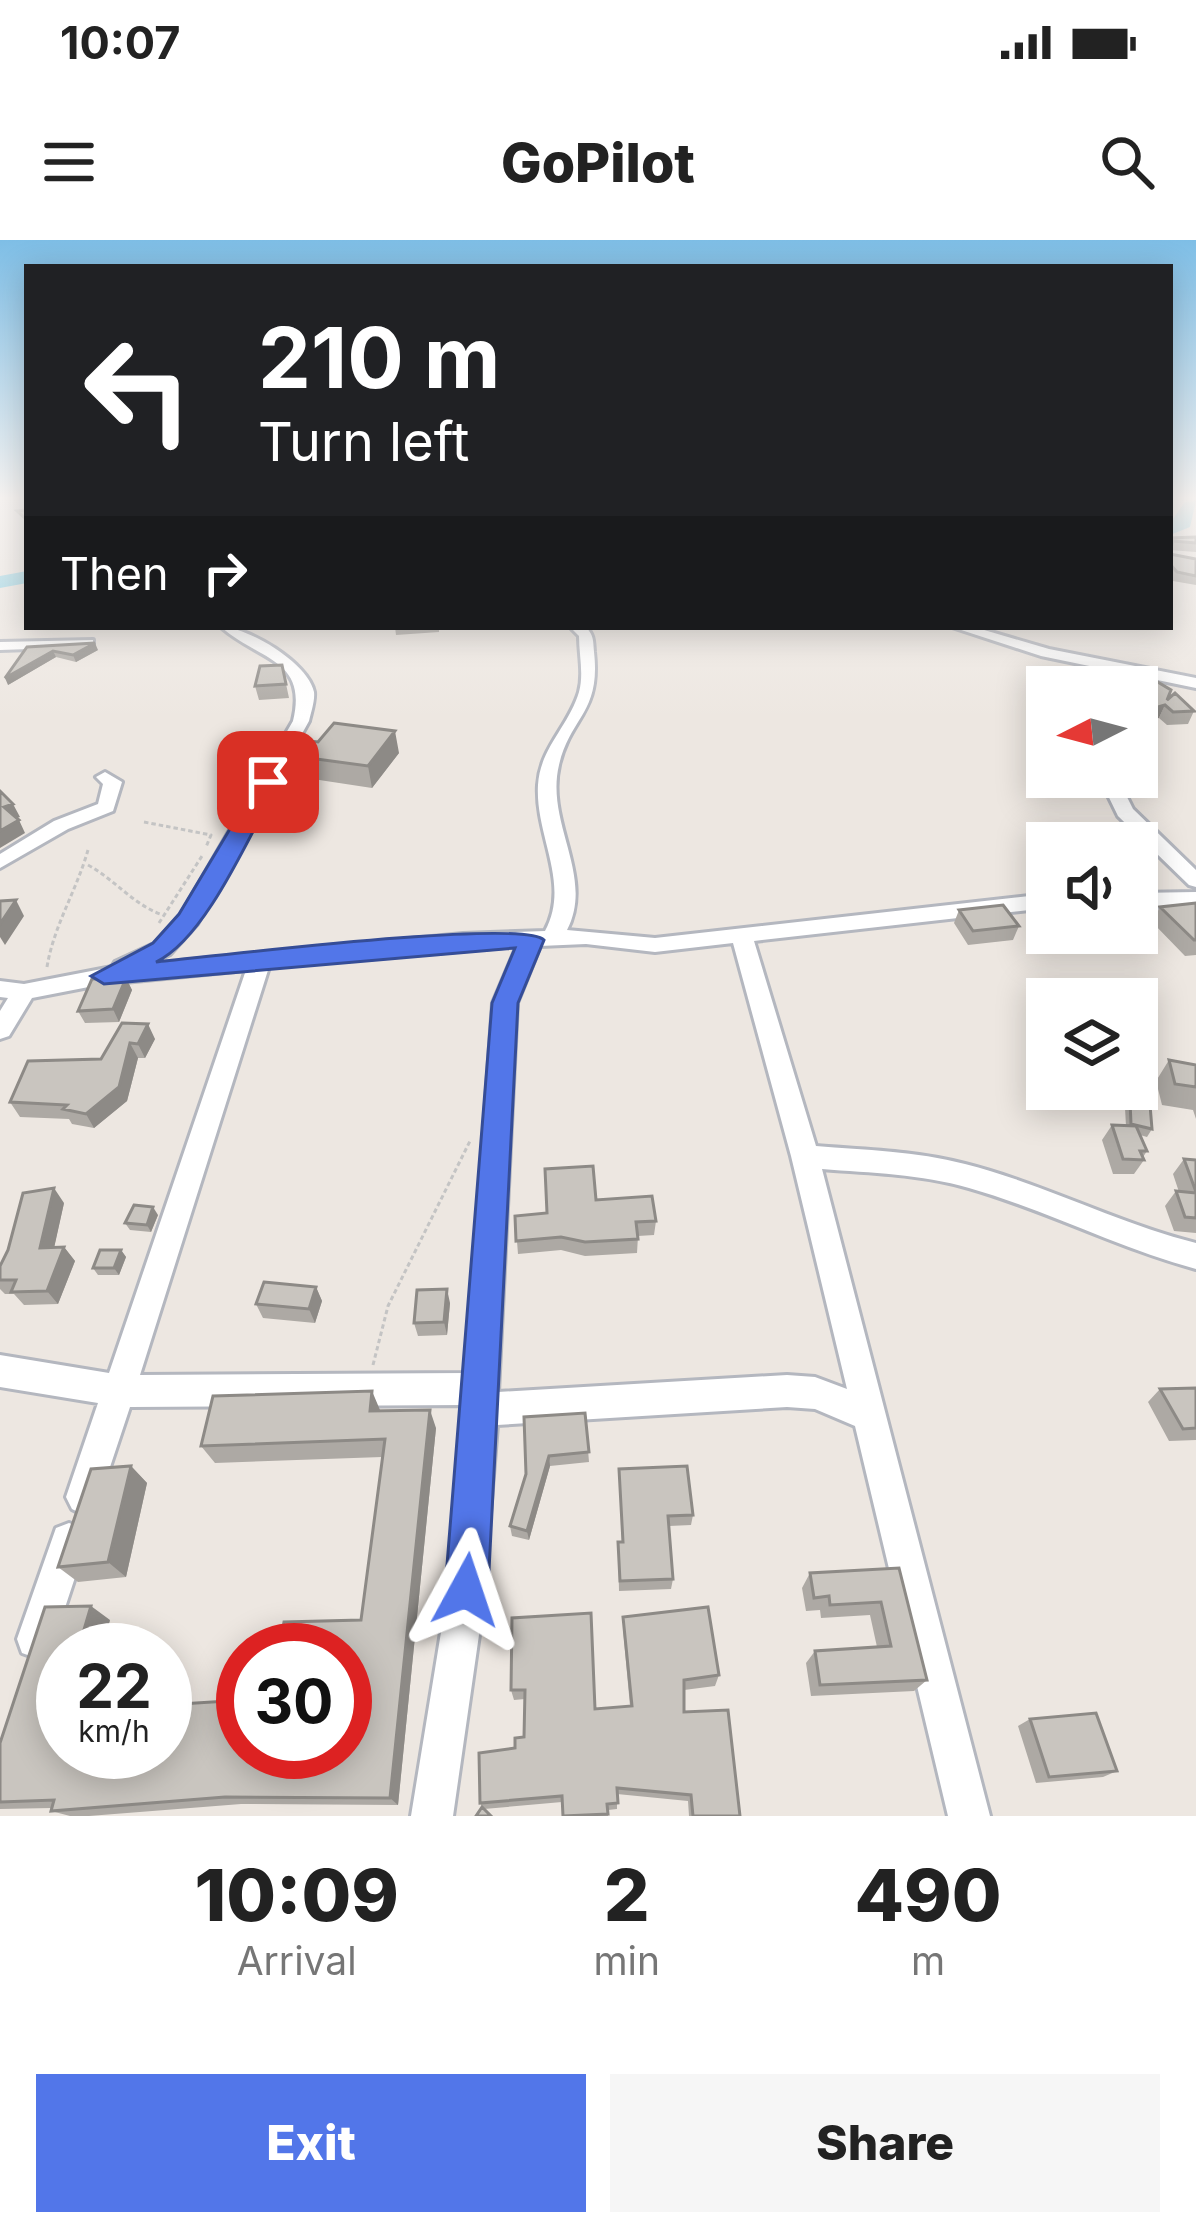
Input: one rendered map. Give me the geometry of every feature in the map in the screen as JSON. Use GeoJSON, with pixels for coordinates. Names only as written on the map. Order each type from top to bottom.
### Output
{"type":"FeatureCollection","features":[{"type":"Feature","properties":{"kind":"street"},"geometry":{"type":"LineString","coordinates":[[104,976],[162,949],[189,919],[302,721],[307,695],[298,672],[233,630]]}},
{"type":"Feature","properties":{"kind":"street"},"geometry":{"type":"LineString","coordinates":[[432,1816],[455,1702],[482,1400],[505,1003],[542,938],[562,923],[569,886],[552,833],[547,772],[555,742],[586,692],[586,635],[580,630]]}},
{"type":"Feature","properties":{"kind":"street"},"geometry":{"type":"LineString","coordinates":[[970,630],[1196,683]]}},
{"type":"Feature","properties":{"kind":"street"},"geometry":{"type":"LineString","coordinates":[[1016,643],[1031,630]]}},
{"type":"Feature","properties":{"kind":"street"},"geometry":{"type":"LineString","coordinates":[[0,646],[88,643]]}},
{"type":"Feature","properties":{"kind":"street"},"geometry":{"type":"LineString","coordinates":[[0,862],[61,825],[106,807],[113,782],[105,777]]}},
{"type":"Feature","properties":{"kind":"street"},"geometry":{"type":"LineString","coordinates":[[1118,798],[1125,812],[1196,881]]}},
{"type":"Feature","properties":{"kind":"street"},"geometry":{"type":"LineString","coordinates":[[1158,900],[1196,899]]}},
{"type":"Feature","properties":{"kind":"street"},"geometry":{"type":"LineString","coordinates":[[0,1030],[20,990],[104,976],[259,964],[320,953],[542,938],[655,945],[1026,903]]}},
{"type":"Feature","properties":{"kind":"street"},"geometry":{"type":"LineString","coordinates":[[742,937],[805,1156],[969,1816]]}},
{"type":"Feature","properties":{"kind":"street"},"geometry":{"type":"LineString","coordinates":[[26,1668],[122,1390],[259,964]]}},
{"type":"Feature","properties":{"kind":"street"},"geometry":{"type":"LineString","coordinates":[[805,1156],[940,1169],[987,1182],[1115,1234],[1196,1256]]}},
{"type":"Feature","properties":{"kind":"street"},"geometry":{"type":"LineString","coordinates":[[0,1371],[122,1390],[366,1390],[482,1400],[787,1391],[815,1393],[867,1414]]}},
{"type":"Feature","properties":{"kind":"path"},"geometry":{"type":"LineString","coordinates":[[144,822],[211,835],[161,914],[153,942],[162,949]]}},
{"type":"Feature","properties":{"kind":"path"},"geometry":{"type":"LineString","coordinates":[[88,850],[88,865]]}},
{"type":"Feature","properties":{"kind":"path"},"geometry":{"type":"LineString","coordinates":[[88,865],[121,883],[134,903],[161,914]]}},
{"type":"Feature","properties":{"kind":"path"},"geometry":{"type":"LineString","coordinates":[[20,990],[74,899],[76,875],[88,865]]}},
{"type":"Feature","properties":{"kind":"path"},"geometry":{"type":"LineString","coordinates":[[366,1390],[388,1306],[479,1124]]}},
{"type":"Feature","properties":{"kind":"building"},"geometry":{"type":"Polygon","coordinates":[[[95,643],[73,655],[53,651],[5,678],[27,647],[95,643]]]}},
{"type":"Feature","properties":{"kind":"building"},"geometry":{"type":"Polygon","coordinates":[[[282,665],[286,684],[255,686],[260,666],[282,665]]]}},
{"type":"Feature","properties":{"kind":"building"},"geometry":{"type":"Polygon","coordinates":[[[1158,682],[1171,690],[1167,700],[1175,693],[1194,711],[1173,712],[1165,705],[1158,707],[1158,682]]]}},
{"type":"Feature","properties":{"kind":"building"},"geometry":{"type":"Polygon","coordinates":[[[334,723],[395,731],[368,766],[287,755],[301,740],[318,742],[334,723]]]}},
{"type":"Feature","properties":{"kind":"building"},"geometry":{"type":"Polygon","coordinates":[[[0,791],[13,804],[4,807],[19,820],[0,831],[0,791]]]}},
{"type":"Feature","properties":{"kind":"building"},"geometry":{"type":"Polygon","coordinates":[[[16,900],[0,924],[0,901],[16,900]]]}},
{"type":"Feature","properties":{"kind":"building"},"geometry":{"type":"Polygon","coordinates":[[[1196,903],[1196,940],[1194,940],[1160,907],[1196,903]]]}},
{"type":"Feature","properties":{"kind":"building"},"geometry":{"type":"Polygon","coordinates":[[[1003,905],[1019,926],[973,931],[959,910],[1003,905]]]}},
{"type":"Feature","properties":{"kind":"building"},"geometry":{"type":"Polygon","coordinates":[[[126,978],[113,1009],[78,1011],[92,979],[126,978]]]}},
{"type":"Feature","properties":{"kind":"building"},"geometry":{"type":"Polygon","coordinates":[[[122,1023],[148,1024],[138,1044],[130,1043],[119,1087],[86,1114],[63,1109],[67,1105],[10,1102],[28,1061],[101,1059],[122,1023]]]}},
{"type":"Feature","properties":{"kind":"building"},"geometry":{"type":"Polygon","coordinates":[[[1169,1060],[1196,1065],[1196,1087],[1175,1084],[1169,1060]]]}},
{"type":"Feature","properties":{"kind":"building"},"geometry":{"type":"Polygon","coordinates":[[[1130,1110],[1150,1110],[1152,1129],[1131,1124],[1130,1110]]]}},
{"type":"Feature","properties":{"kind":"building"},"geometry":{"type":"Polygon","coordinates":[[[1112,1125],[1136,1126],[1147,1151],[1140,1151],[1144,1160],[1123,1159],[1112,1125]]]}},
{"type":"Feature","properties":{"kind":"building"},"geometry":{"type":"Polygon","coordinates":[[[1184,1159],[1196,1160],[1196,1192],[1184,1159]]]}},
{"type":"Feature","properties":{"kind":"building"},"geometry":{"type":"Polygon","coordinates":[[[593,1166],[596,1200],[652,1196],[656,1221],[636,1222],[638,1239],[516,1241],[515,1216],[547,1213],[545,1169],[593,1166]]]}},
{"type":"Feature","properties":{"kind":"building"},"geometry":{"type":"Polygon","coordinates":[[[54,1188],[40,1248],[64,1247],[47,1291],[11,1292],[16,1280],[0,1280],[0,1266],[23,1193],[54,1188]]]}},
{"type":"Feature","properties":{"kind":"building"},"geometry":{"type":"Polygon","coordinates":[[[1176,1191],[1196,1193],[1196,1218],[1185,1217],[1176,1191]]]}},
{"type":"Feature","properties":{"kind":"building"},"geometry":{"type":"Polygon","coordinates":[[[134,1205],[153,1207],[147,1225],[125,1223],[134,1205]]]}},
{"type":"Feature","properties":{"kind":"building"},"geometry":{"type":"Polygon","coordinates":[[[100,1250],[121,1250],[114,1268],[93,1268],[100,1250]]]}},
{"type":"Feature","properties":{"kind":"building"},"geometry":{"type":"Polygon","coordinates":[[[264,1282],[316,1287],[309,1309],[256,1304],[264,1282]]]}},
{"type":"Feature","properties":{"kind":"building"},"geometry":{"type":"Polygon","coordinates":[[[447,1289],[444,1322],[414,1323],[417,1290],[447,1289]]]}},
{"type":"Feature","properties":{"kind":"building"},"geometry":{"type":"Polygon","coordinates":[[[1196,1388],[1196,1428],[1183,1429],[1160,1389],[1196,1388]]]}},
{"type":"Feature","properties":{"kind":"building"},"geometry":{"type":"Polygon","coordinates":[[[372,1391],[370,1411],[430,1410],[390,1798],[225,1797],[51,1811],[54,1800],[0,1802],[0,1743],[36,1634],[36,1779],[192,1779],[192,1703],[216,1702],[216,1779],[372,1779],[372,1623],[284,1623],[361,1620],[385,1439],[201,1446],[213,1396],[372,1391]]]}},
{"type":"Feature","properties":{"kind":"building"},"geometry":{"type":"Polygon","coordinates":[[[585,1413],[589,1452],[549,1456],[527,1531],[510,1526],[526,1474],[524,1417],[585,1413]]]}},
{"type":"Feature","properties":{"kind":"building"},"geometry":{"type":"Polygon","coordinates":[[[131,1466],[108,1562],[58,1567],[91,1469],[131,1466]]]}},
{"type":"Feature","properties":{"kind":"building"},"geometry":{"type":"Polygon","coordinates":[[[687,1466],[693,1515],[668,1516],[673,1579],[620,1581],[619,1469],[687,1466]]]}},
{"type":"Feature","properties":{"kind":"building"},"geometry":{"type":"Polygon","coordinates":[[[899,1568],[927,1680],[820,1685],[815,1651],[891,1646],[881,1602],[830,1605],[829,1596],[814,1598],[810,1573],[899,1568]]]}},
{"type":"Feature","properties":{"kind":"building"},"geometry":{"type":"Polygon","coordinates":[[[91,1606],[86,1623],[40,1623],[45,1607],[91,1606]]]}},
{"type":"Feature","properties":{"kind":"building"},"geometry":{"type":"Polygon","coordinates":[[[708,1607],[719,1675],[684,1680],[684,1712],[728,1710],[740,1816],[693,1816],[691,1795],[617,1788],[618,1803],[607,1804],[608,1814],[563,1816],[562,1796],[480,1803],[479,1753],[515,1748],[515,1738],[524,1737],[525,1690],[511,1690],[512,1618],[591,1613],[595,1709],[632,1706],[623,1617],[708,1607]]]}},
{"type":"Feature","properties":{"kind":"building"},"geometry":{"type":"Polygon","coordinates":[[[1096,1713],[1117,1771],[1049,1777],[1030,1719],[1096,1713]]]}},
{"type":"Feature","properties":{"kind":"waterway"},"geometry":{"type":"LineString","coordinates":[[0,582],[24,578]]}},
{"type":"Feature","properties":{"kind":"route"},"geometry":{"type":"LineString","coordinates":[[268,782],[189,919],[162,949],[104,976],[259,964],[320,953],[531,940],[505,1003],[483,1389],[466,1590]]}}]}
